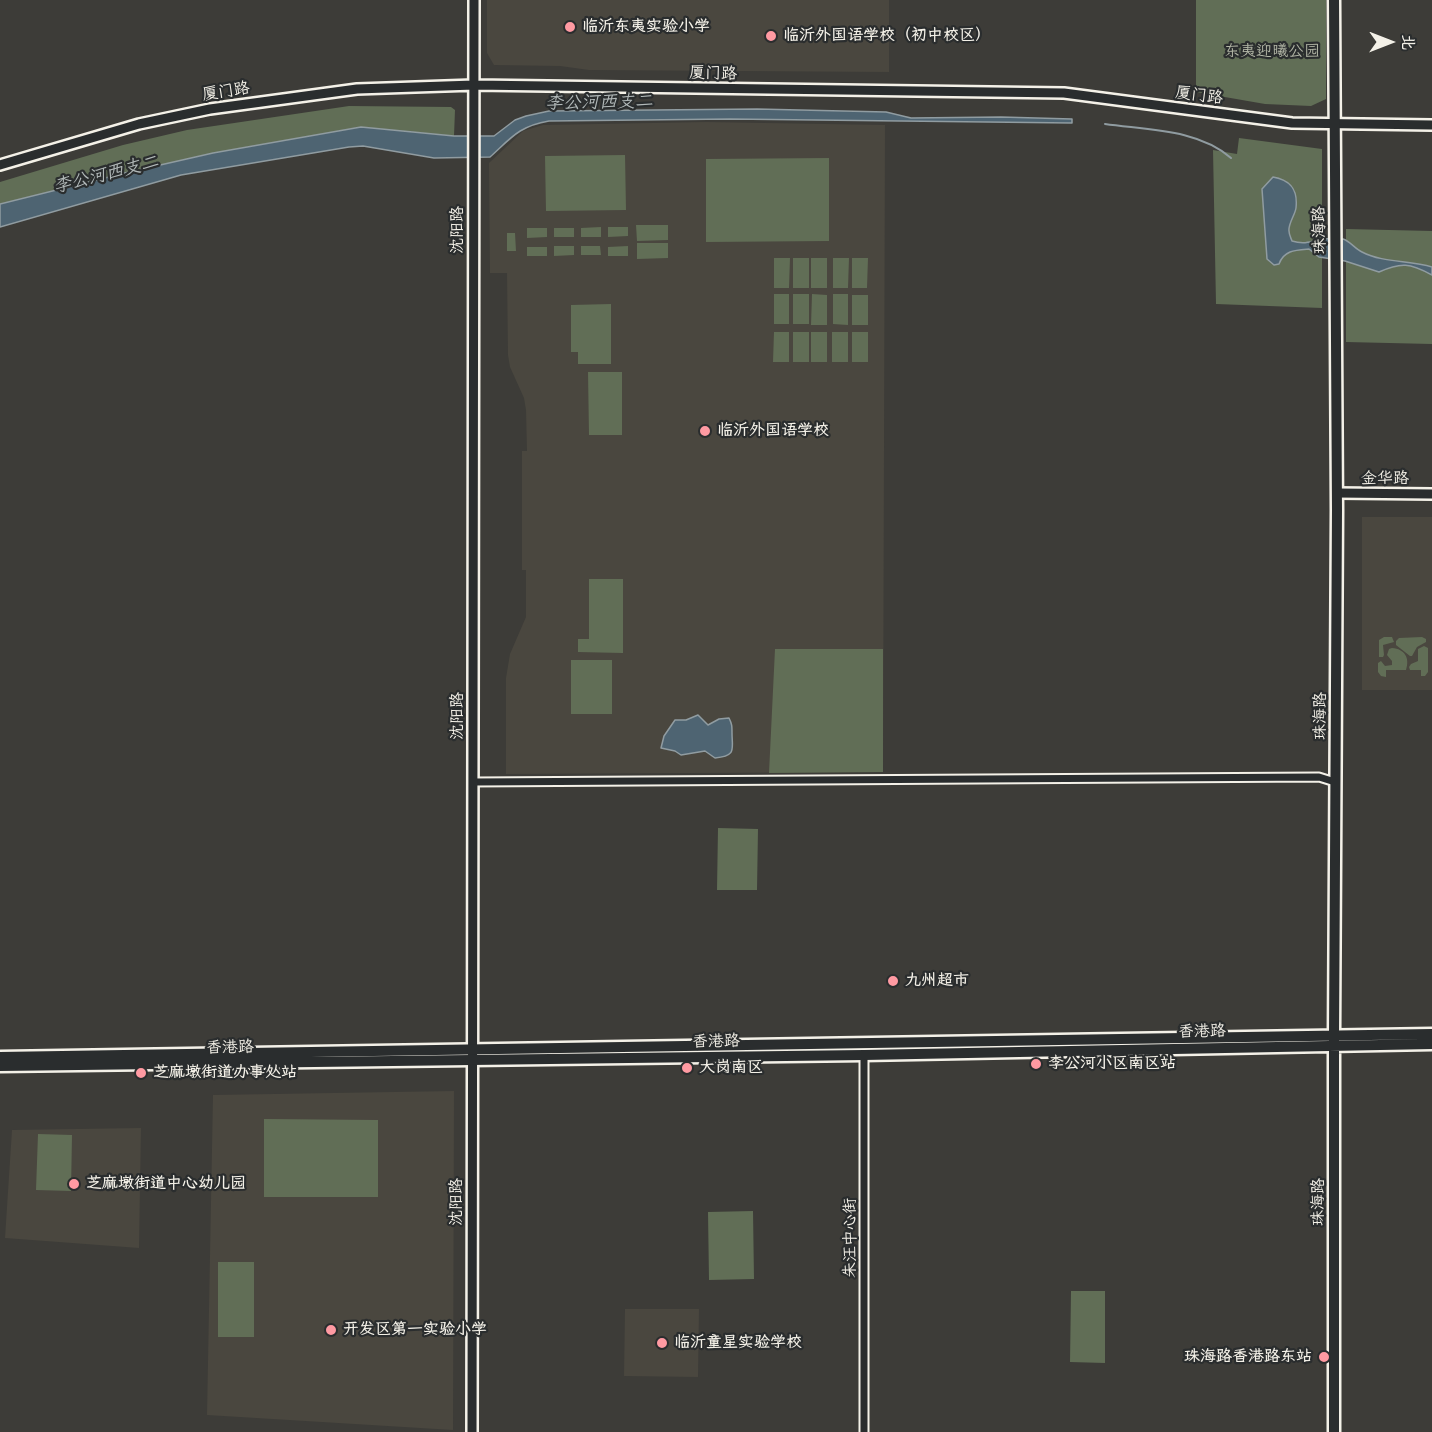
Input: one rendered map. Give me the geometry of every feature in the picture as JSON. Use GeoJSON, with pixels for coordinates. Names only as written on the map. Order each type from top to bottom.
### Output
{"type":"FeatureCollection","features":[{"type":"Feature","properties":{"kind":"main road","name":"珠海路"},"geometry":{"type":"LineString","coordinates":[[1334,0],[1337,493],[1334,1432]]}},
{"type":"Feature","properties":{"kind":"main road","name":"香港路"},"geometry":{"type":"LineString","coordinates":[[0,1066],[472,1055],[1334,1040],[1432,1034]]}},
{"type":"Feature","properties":{"kind":"main road","name":"香港路"},"geometry":{"type":"LineString","coordinates":[[1334,1040],[1432,1044]]}},
{"type":"Feature","properties":{"kind":"main road","name":"香港路"},"geometry":{"type":"LineString","coordinates":[[0,1057],[472,1055]]}},
{"type":"Feature","properties":{"kind":"street","name":"沈阳路"},"geometry":{"type":"LineString","coordinates":[[472,1432],[474,0]]}},
{"type":"Feature","properties":{"kind":"street","name":"厦门路"},"geometry":{"type":"LineString","coordinates":[[0,165],[139,124],[210,109],[357,88],[474,85],[1064,93],[1292,123],[1432,124]]}},
{"type":"Feature","properties":{"kind":"street","name":"金华路"},"geometry":{"type":"LineString","coordinates":[[1337,493],[1432,494]]}},
{"type":"Feature","properties":{"kind":"street"},"geometry":{"type":"LineString","coordinates":[[473,782],[1307,777],[1319,777],[1335,782]]}},
{"type":"Feature","properties":{"kind":"street","name":"朱汪中心街"},"geometry":{"type":"LineString","coordinates":[[864,1049],[864,1432]]}},
{"type":"Feature","properties":{"kind":"shaded area"},"geometry":{"type":"Polygon","coordinates":[[[487,0],[889,0],[889,72],[589,70],[560,66],[494,65],[487,53],[487,0]]]}},
{"type":"Feature","properties":{"kind":"shaded area","name":"临沂外国语学校"},"geometry":{"type":"Polygon","coordinates":[[[706,122],[885,125],[883,772],[506,774],[506,678],[510,654],[526,617],[526,570],[522,570],[522,451],[527,451],[526,410],[524,398],[510,367],[508,355],[507,273],[490,273],[489,163],[523,131],[543,125],[706,122]]]}},
{"type":"Feature","properties":{"kind":"shaded area"},"geometry":{"type":"Polygon","coordinates":[[[1362,517],[1432,517],[1432,690],[1362,690],[1362,517]]]}},
{"type":"Feature","properties":{"kind":"shaded area","name":"开发区第一实验小学"},"geometry":{"type":"Polygon","coordinates":[[[454,1091],[453,1430],[207,1415],[213,1095],[454,1091]]]}},
{"type":"Feature","properties":{"kind":"shaded area","name":"芝麻墩街道中心幼儿园"},"geometry":{"type":"Polygon","coordinates":[[[141,1128],[139,1248],[5,1238],[12,1130],[141,1128]]]}},
{"type":"Feature","properties":{"kind":"shaded area","name":"临沂童星实验学校"},"geometry":{"type":"Polygon","coordinates":[[[625,1309],[699,1309],[698,1377],[624,1376],[625,1309]]]}},
{"type":"Feature","properties":{"kind":"green space","name":"东夷迎曦公园"},"geometry":{"type":"Polygon","coordinates":[[[1196,0],[1326,0],[1326,99],[1311,106],[1265,104],[1196,92],[1196,0]]]}},
{"type":"Feature","properties":{"kind":"green space"},"geometry":{"type":"Polygon","coordinates":[[[349,106],[451,107],[455,110],[454,136],[361,127],[213,153],[0,204],[0,182],[123,145],[187,130],[349,106]]]}},
{"type":"Feature","properties":{"kind":"green space"},"geometry":{"type":"Polygon","coordinates":[[[1239,138],[1322,149],[1322,308],[1216,304],[1213,150],[1237,154],[1239,138]]]}},
{"type":"Feature","properties":{"kind":"green space"},"geometry":{"type":"Polygon","coordinates":[[[625,155],[626,210],[546,211],[545,156],[625,155]]]}},
{"type":"Feature","properties":{"kind":"green space"},"geometry":{"type":"Polygon","coordinates":[[[829,158],[829,241],[706,242],[706,159],[829,158]]]}},
{"type":"Feature","properties":{"kind":"green space"},"geometry":{"type":"Polygon","coordinates":[[[636,225],[668,225],[668,240],[637,241],[636,225]]]}},
{"type":"Feature","properties":{"kind":"green space"},"geometry":{"type":"Polygon","coordinates":[[[601,227],[601,237],[581,237],[581,228],[601,227]]]}},
{"type":"Feature","properties":{"kind":"green space"},"geometry":{"type":"Polygon","coordinates":[[[608,227],[628,227],[628,236],[608,237],[608,227]]]}},
{"type":"Feature","properties":{"kind":"green space"},"geometry":{"type":"Polygon","coordinates":[[[527,228],[547,228],[547,237],[527,238],[527,228]]]}},
{"type":"Feature","properties":{"kind":"green space"},"geometry":{"type":"Polygon","coordinates":[[[554,228],[574,228],[574,237],[554,237],[554,228]]]}},
{"type":"Feature","properties":{"kind":"green space"},"geometry":{"type":"Polygon","coordinates":[[[1346,229],[1432,231],[1432,344],[1346,342],[1346,229]]]}},
{"type":"Feature","properties":{"kind":"green space"},"geometry":{"type":"Polygon","coordinates":[[[507,233],[515,233],[516,251],[507,251],[507,233]]]}},
{"type":"Feature","properties":{"kind":"green space"},"geometry":{"type":"Polygon","coordinates":[[[637,243],[668,243],[668,258],[637,259],[637,243]]]}},
{"type":"Feature","properties":{"kind":"green space"},"geometry":{"type":"Polygon","coordinates":[[[554,246],[574,246],[574,255],[554,256],[554,246]]]}},
{"type":"Feature","properties":{"kind":"green space"},"geometry":{"type":"Polygon","coordinates":[[[581,246],[600,246],[601,255],[581,255],[581,246]]]}},
{"type":"Feature","properties":{"kind":"green space"},"geometry":{"type":"Polygon","coordinates":[[[628,246],[628,256],[608,256],[608,247],[628,246]]]}},
{"type":"Feature","properties":{"kind":"green space"},"geometry":{"type":"Polygon","coordinates":[[[527,247],[547,247],[547,256],[527,256],[527,247]]]}},
{"type":"Feature","properties":{"kind":"green space"},"geometry":{"type":"Polygon","coordinates":[[[774,258],[790,258],[789,288],[774,288],[774,258]]]}},
{"type":"Feature","properties":{"kind":"green space"},"geometry":{"type":"Polygon","coordinates":[[[793,258],[809,258],[809,288],[793,288],[793,258]]]}},
{"type":"Feature","properties":{"kind":"green space"},"geometry":{"type":"Polygon","coordinates":[[[811,258],[827,258],[827,288],[811,288],[811,258]]]}},
{"type":"Feature","properties":{"kind":"green space"},"geometry":{"type":"Polygon","coordinates":[[[833,258],[849,258],[848,288],[833,288],[833,258]]]}},
{"type":"Feature","properties":{"kind":"green space"},"geometry":{"type":"Polygon","coordinates":[[[852,258],[868,258],[867,288],[852,288],[852,258]]]}},
{"type":"Feature","properties":{"kind":"green space"},"geometry":{"type":"Polygon","coordinates":[[[774,294],[789,294],[789,324],[774,324],[774,294]]]}},
{"type":"Feature","properties":{"kind":"green space"},"geometry":{"type":"Polygon","coordinates":[[[793,294],[809,294],[809,324],[793,324],[793,294]]]}},
{"type":"Feature","properties":{"kind":"green space"},"geometry":{"type":"Polygon","coordinates":[[[812,294],[827,295],[827,325],[811,325],[812,294]]]}},
{"type":"Feature","properties":{"kind":"green space"},"geometry":{"type":"Polygon","coordinates":[[[833,294],[848,294],[848,325],[833,324],[833,294]]]}},
{"type":"Feature","properties":{"kind":"green space"},"geometry":{"type":"Polygon","coordinates":[[[852,295],[868,295],[868,325],[852,325],[852,295]]]}},
{"type":"Feature","properties":{"kind":"green space"},"geometry":{"type":"Polygon","coordinates":[[[611,304],[611,364],[578,364],[578,352],[571,352],[571,305],[611,304]]]}},
{"type":"Feature","properties":{"kind":"green space"},"geometry":{"type":"Polygon","coordinates":[[[774,332],[789,332],[789,362],[773,362],[774,332]]]}},
{"type":"Feature","properties":{"kind":"green space"},"geometry":{"type":"Polygon","coordinates":[[[793,332],[809,332],[809,362],[793,362],[793,332]]]}},
{"type":"Feature","properties":{"kind":"green space"},"geometry":{"type":"Polygon","coordinates":[[[811,332],[827,332],[827,362],[811,362],[811,332]]]}},
{"type":"Feature","properties":{"kind":"green space"},"geometry":{"type":"Polygon","coordinates":[[[832,332],[848,332],[848,362],[832,362],[832,332]]]}},
{"type":"Feature","properties":{"kind":"green space"},"geometry":{"type":"Polygon","coordinates":[[[852,332],[868,332],[868,362],[852,362],[852,332]]]}},
{"type":"Feature","properties":{"kind":"green space"},"geometry":{"type":"Polygon","coordinates":[[[588,372],[622,372],[622,435],[589,435],[588,372]]]}},
{"type":"Feature","properties":{"kind":"green space"},"geometry":{"type":"Polygon","coordinates":[[[589,579],[623,579],[623,653],[578,652],[578,639],[589,639],[589,579]]]}},
{"type":"Feature","properties":{"kind":"green space"},"geometry":{"type":"Polygon","coordinates":[[[1392,637],[1394,642],[1383,645],[1384,655],[1379,657],[1379,640],[1392,637]]]}},
{"type":"Feature","properties":{"kind":"green space"},"geometry":{"type":"Polygon","coordinates":[[[1422,637],[1426,639],[1426,642],[1417,647],[1412,656],[1396,645],[1399,638],[1422,637]]]}},
{"type":"Feature","properties":{"kind":"green space"},"geometry":{"type":"Polygon","coordinates":[[[1424,646],[1428,648],[1428,672],[1425,676],[1421,676],[1421,670],[1410,670],[1409,667],[1418,661],[1418,649],[1424,646]]]}},
{"type":"Feature","properties":{"kind":"green space"},"geometry":{"type":"Polygon","coordinates":[[[775,649],[883,649],[883,772],[769,773],[775,649]]]}},
{"type":"Feature","properties":{"kind":"green space"},"geometry":{"type":"Polygon","coordinates":[[[1389,649],[1403,652],[1407,658],[1406,670],[1386,670],[1386,677],[1381,676],[1378,672],[1378,663],[1381,661],[1385,666],[1392,665],[1387,655],[1389,649]]]}},
{"type":"Feature","properties":{"kind":"green space"},"geometry":{"type":"Polygon","coordinates":[[[571,660],[612,660],[612,714],[571,714],[571,660]]]}},
{"type":"Feature","properties":{"kind":"green space"},"geometry":{"type":"Polygon","coordinates":[[[718,828],[758,829],[757,890],[717,890],[718,828]]]}},
{"type":"Feature","properties":{"kind":"green space"},"geometry":{"type":"Polygon","coordinates":[[[264,1119],[378,1120],[378,1197],[264,1197],[264,1119]]]}},
{"type":"Feature","properties":{"kind":"green space"},"geometry":{"type":"Polygon","coordinates":[[[38,1134],[72,1135],[71,1191],[36,1190],[38,1134]]]}},
{"type":"Feature","properties":{"kind":"green space"},"geometry":{"type":"Polygon","coordinates":[[[753,1211],[754,1279],[709,1280],[708,1212],[753,1211]]]}},
{"type":"Feature","properties":{"kind":"green space"},"geometry":{"type":"Polygon","coordinates":[[[218,1262],[254,1262],[254,1337],[218,1337],[218,1262]]]}},
{"type":"Feature","properties":{"kind":"green space"},"geometry":{"type":"Polygon","coordinates":[[[1071,1291],[1105,1291],[1105,1363],[1070,1362],[1071,1291]]]}},
{"type":"Feature","properties":{"kind":"water"},"geometry":{"type":"Polygon","coordinates":[[[757,109],[886,112],[911,118],[1072,119],[1072,123],[730,119],[549,121],[523,130],[490,157],[434,158],[363,146],[349,147],[181,175],[0,227],[0,204],[213,153],[361,127],[454,136],[494,136],[515,120],[549,111],[757,109]]]}},
{"type":"Feature","properties":{"kind":"water"},"geometry":{"type":"Polygon","coordinates":[[[1273,177],[1289,183],[1296,196],[1296,208],[1289,228],[1292,241],[1305,243],[1328,238],[1343,239],[1370,256],[1432,267],[1432,275],[1405,265],[1379,272],[1345,261],[1319,257],[1309,249],[1287,253],[1279,264],[1274,265],[1267,259],[1262,189],[1273,177]]]}},
{"type":"Feature","properties":{"kind":"water"},"geometry":{"type":"Polygon","coordinates":[[[698,715],[708,725],[719,719],[729,718],[732,725],[732,751],[727,756],[715,758],[705,751],[681,755],[661,748],[664,736],[675,720],[686,720],[698,715]]]}},
{"type":"Feature","properties":{"kind":"waterway","name":"李公河西支二"},"geometry":{"type":"LineString","coordinates":[[1105,124],[1188,136],[1218,148],[1231,158]]}},
{"type":"Feature","properties":{"kind":"place","name":"临沂东夷实验小学"},"geometry":{"type":"Point","coordinates":[570,27]}},
{"type":"Feature","properties":{"kind":"place","name":"临沂外国语学校（初中校区）"},"geometry":{"type":"Point","coordinates":[771,36]}},
{"type":"Feature","properties":{"kind":"place","name":"临沂外国语学校"},"geometry":{"type":"Point","coordinates":[705,431]}},
{"type":"Feature","properties":{"kind":"place","name":"九州超市"},"geometry":{"type":"Point","coordinates":[893,981]}},
{"type":"Feature","properties":{"kind":"place","name":"李公河小区南区站"},"geometry":{"type":"Point","coordinates":[1036,1064]}},
{"type":"Feature","properties":{"kind":"place","name":"大岗南区"},"geometry":{"type":"Point","coordinates":[687,1068]}},
{"type":"Feature","properties":{"kind":"place","name":"芝麻墩街道办事处站"},"geometry":{"type":"Point","coordinates":[141,1073]}},
{"type":"Feature","properties":{"kind":"place","name":"芝麻墩街道中心幼儿园"},"geometry":{"type":"Point","coordinates":[74,1184]}},
{"type":"Feature","properties":{"kind":"place","name":"开发区第一实验小学"},"geometry":{"type":"Point","coordinates":[331,1330]}},
{"type":"Feature","properties":{"kind":"place","name":"临沂童星实验学校"},"geometry":{"type":"Point","coordinates":[662,1343]}},
{"type":"Feature","properties":{"kind":"place","name":"珠海路香港路东站"},"geometry":{"type":"Point","coordinates":[1324,1357]}}]}
